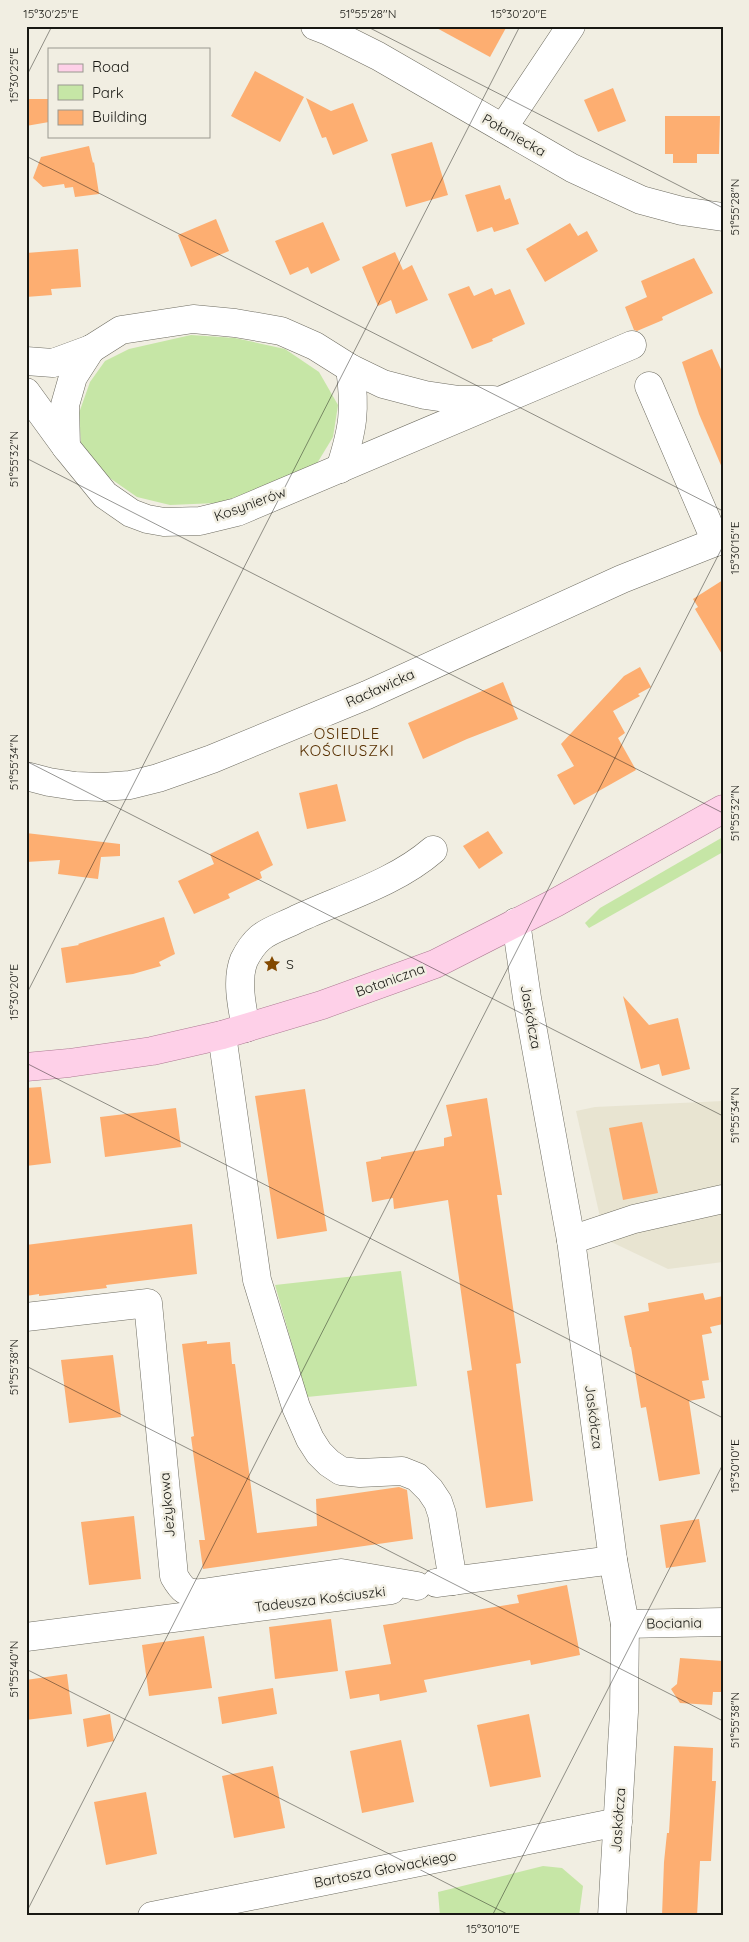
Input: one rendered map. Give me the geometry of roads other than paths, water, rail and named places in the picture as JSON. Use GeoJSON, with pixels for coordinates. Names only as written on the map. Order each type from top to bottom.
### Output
{"type":"FeatureCollection","features":[{"type":"Feature","properties":{"kind":"main road","name":"Botaniczna"},"geometry":{"type":"LineString","coordinates":[[26,1067],[69,1064],[152,1051],[234,1032],[322,1005],[435,964],[555,904],[723,809]]}},
{"type":"Feature","properties":{"kind":"street","name":"Połaniecka"},"geometry":{"type":"LineString","coordinates":[[315,26],[378,56],[572,168],[641,200],[682,211],[723,217]]}},
{"type":"Feature","properties":{"kind":"street"},"geometry":{"type":"LineString","coordinates":[[503,128],[571,26]]}},
{"type":"Feature","properties":{"kind":"street","name":"Kosynierów"},"geometry":{"type":"LineString","coordinates":[[26,361],[53,362],[91,349],[121,330],[194,319],[235,323],[281,331],[315,346],[350,368],[383,384],[425,395],[458,400],[502,400]]}},
{"type":"Feature","properties":{"kind":"street","name":"Kosynierów"},"geometry":{"type":"LineString","coordinates":[[28,394],[66,447],[105,495],[131,513],[147,519],[164,522],[200,521],[237,512],[632,345]]}},
{"type":"Feature","properties":{"kind":"street","name":"Kosynierów"},"geometry":{"type":"LineString","coordinates":[[66,447],[65,405],[73,377],[91,349]]}},
{"type":"Feature","properties":{"kind":"street"},"geometry":{"type":"LineString","coordinates":[[340,469],[349,442],[354,414],[350,368]]}},
{"type":"Feature","properties":{"kind":"street"},"geometry":{"type":"LineString","coordinates":[[649,386],[719,540]]}},
{"type":"Feature","properties":{"kind":"street","name":"Racławicka"},"geometry":{"type":"LineString","coordinates":[[26,776],[75,786],[130,785],[212,760],[367,695],[622,579],[719,540]]}},
{"type":"Feature","properties":{"kind":"street"},"geometry":{"type":"LineString","coordinates":[[433,850],[418,863],[352,896],[261,937],[249,951],[244,961],[241,973],[241,996],[234,1032],[257,1280],[296,1407],[310,1439],[329,1464],[341,1471],[360,1473],[402,1471],[417,1477],[430,1490],[438,1502],[442,1514],[453,1580]]}},
{"type":"Feature","properties":{"kind":"street","name":"Jaskółcza"},"geometry":{"type":"LineString","coordinates":[[516,922],[529,1008],[571,1240],[613,1560],[625,1624],[624,1712],[612,1916]]}},
{"type":"Feature","properties":{"kind":"street"},"geometry":{"type":"LineString","coordinates":[[571,1240],[634,1219],[723,1199]]}},
{"type":"Feature","properties":{"kind":"street","name":"Jeżykowa"},"geometry":{"type":"LineString","coordinates":[[26,1317],[148,1303],[174,1576],[181,1588],[193,1594],[341,1573],[417,1586]]}},
{"type":"Feature","properties":{"kind":"street","name":"Tadeusza Kościuszki"},"geometry":{"type":"LineString","coordinates":[[26,1637],[613,1560]]}},
{"type":"Feature","properties":{"kind":"street","name":"Bociania"},"geometry":{"type":"LineString","coordinates":[[625,1624],[723,1622]]}},
{"type":"Feature","properties":{"kind":"street","name":"Bartosza Głowackiego"},"geometry":{"type":"LineString","coordinates":[[152,1916],[618,1822]]}},
{"type":"Feature","properties":{"kind":"place","name":"S"},"geometry":{"type":"Point","coordinates":[272,964]}},
{"type":"Feature","properties":{"kind":"district","name":"OSIEDLE KOŚCIUSZKI"},"geometry":{"type":"Point","coordinates":[347,742]}}]}
